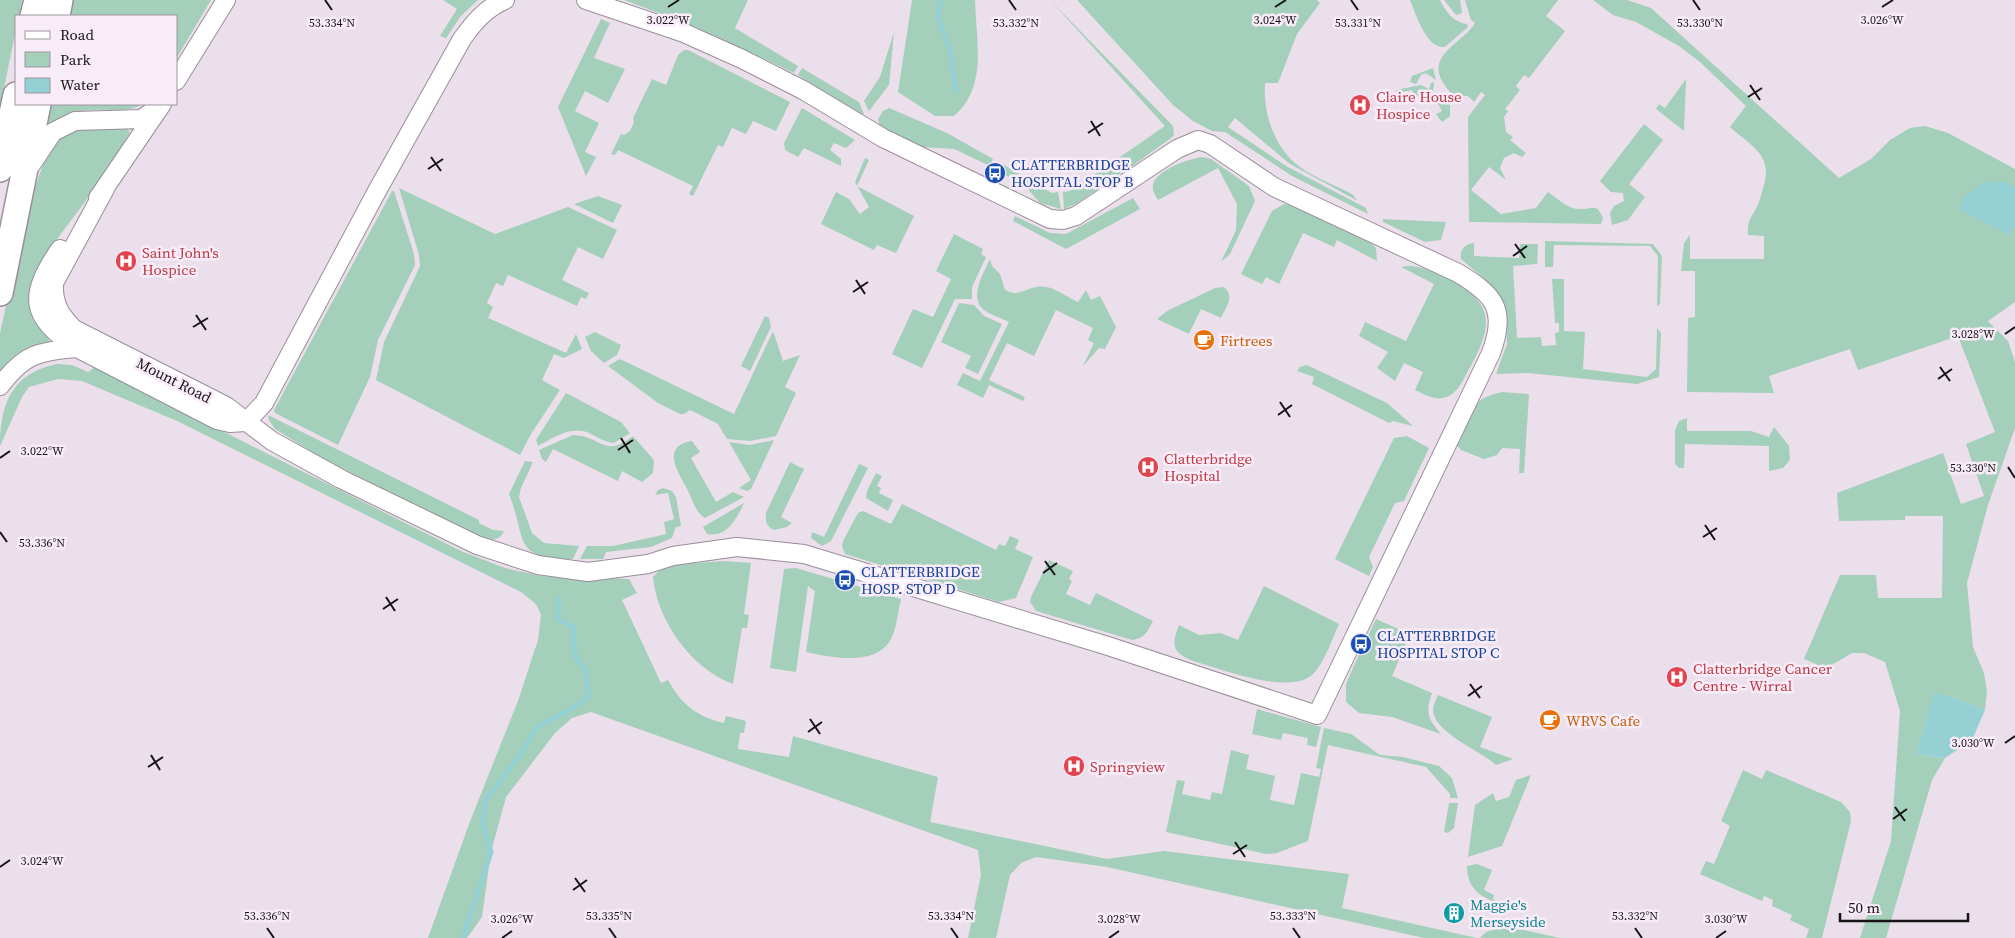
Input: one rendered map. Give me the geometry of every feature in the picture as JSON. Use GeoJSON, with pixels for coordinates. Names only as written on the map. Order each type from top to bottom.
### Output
{"type":"FeatureCollection","features":[{"type":"Feature","properties":{"kind":"main road"},"geometry":{"type":"LineString","coordinates":[[34,15],[37,0]]}},
{"type":"Feature","properties":{"kind":"main road"},"geometry":{"type":"LineString","coordinates":[[57,15],[60,0]]}},
{"type":"Feature","properties":{"kind":"main road"},"geometry":{"type":"LineString","coordinates":[[0,170],[15,99]]}},
{"type":"Feature","properties":{"kind":"main road"},"geometry":{"type":"LineString","coordinates":[[0,293],[38,105]]}},
{"type":"Feature","properties":{"kind":"street"},"geometry":{"type":"LineString","coordinates":[[178,78],[226,0]]}},
{"type":"Feature","properties":{"kind":"street"},"geometry":{"type":"LineString","coordinates":[[505,0],[495,4],[476,20],[462,39],[377,191],[264,403],[246,422],[272,441],[341,479],[477,545],[538,565],[588,572],[648,564],[673,556],[737,547],[797,553],[1108,646],[1316,715],[1491,353],[1498,333],[1499,320],[1494,305],[1483,288],[1458,273],[1274,187],[1210,144],[1198,140],[1177,149],[1076,216],[1063,220],[1050,218],[883,138],[803,90],[742,59],[684,33],[586,0]]}},
{"type":"Feature","properties":{"kind":"street"},"geometry":{"type":"LineString","coordinates":[[24,177],[41,146],[53,132],[60,128],[75,121],[141,119],[162,105]]}},
{"type":"Feature","properties":{"kind":"street","name":"Mount Road"},"geometry":{"type":"LineString","coordinates":[[162,105],[105,189],[44,273],[38,287],[40,313],[56,334],[77,348],[217,420],[230,423],[246,422]]}},
{"type":"Feature","properties":{"kind":"street","name":"Mount Road"},"geometry":{"type":"LineString","coordinates":[[105,189],[54,283],[53,296],[62,316],[74,329],[226,406],[246,422]]}},
{"type":"Feature","properties":{"kind":"street"},"geometry":{"type":"LineString","coordinates":[[0,386],[14,367],[43,351],[77,348]]}},
{"type":"Feature","properties":{"kind":"green space"},"geometry":{"type":"Polygon","coordinates":[[[0,0],[22,0],[19,15],[15,15],[15,34],[0,108],[0,0]]]}},
{"type":"Feature","properties":{"kind":"green space"},"geometry":{"type":"Polygon","coordinates":[[[69,0],[211,0],[178,56],[178,15],[66,15],[69,0]]]}},
{"type":"Feature","properties":{"kind":"green space"},"geometry":{"type":"Polygon","coordinates":[[[443,0],[478,0],[461,16],[446,38],[440,36],[457,9],[443,0]]]}},
{"type":"Feature","properties":{"kind":"green space"},"geometry":{"type":"Polygon","coordinates":[[[624,0],[748,0],[735,28],[798,66],[794,73],[696,27],[624,0]]]}},
{"type":"Feature","properties":{"kind":"green space"},"geometry":{"type":"Polygon","coordinates":[[[912,0],[975,0],[978,47],[976,77],[972,91],[965,104],[954,116],[935,116],[898,92],[912,0]]]}},
{"type":"Feature","properties":{"kind":"green space"},"geometry":{"type":"Polygon","coordinates":[[[1050,0],[1173,126],[1174,135],[1171,138],[1128,169],[1120,157],[1165,126],[1050,0]]]}},
{"type":"Feature","properties":{"kind":"green space"},"geometry":{"type":"Polygon","coordinates":[[[1077,0],[1317,0],[1320,3],[1297,34],[1278,83],[1265,83],[1268,118],[1277,140],[1291,159],[1312,175],[1352,194],[1358,201],[1290,164],[1235,118],[1228,127],[1286,166],[1366,208],[1368,214],[1292,176],[1225,132],[1212,131],[1193,121],[1173,105],[1077,0]]]}},
{"type":"Feature","properties":{"kind":"green space"},"geometry":{"type":"Polygon","coordinates":[[[1410,0],[1440,0],[1450,16],[1467,24],[1468,27],[1445,47],[1438,46],[1427,37],[1410,0]]]}},
{"type":"Feature","properties":{"kind":"green space"},"geometry":{"type":"Polygon","coordinates":[[[1444,0],[1460,0],[1462,13],[1456,15],[1444,0]]]}},
{"type":"Feature","properties":{"kind":"green space"},"geometry":{"type":"Polygon","coordinates":[[[1465,0],[1558,0],[1546,16],[1565,31],[1529,78],[1524,75],[1516,86],[1520,90],[1505,109],[1508,111],[1504,117],[1506,132],[1513,137],[1510,140],[1526,153],[1522,157],[1514,153],[1504,158],[1500,168],[1506,180],[1489,167],[1471,190],[1501,214],[1536,208],[1548,192],[1572,208],[1598,209],[1603,218],[1601,224],[1469,222],[1468,117],[1485,95],[1481,92],[1474,102],[1468,96],[1453,95],[1442,81],[1439,70],[1440,62],[1449,48],[1470,30],[1475,23],[1471,20],[1465,0]]]}},
{"type":"Feature","properties":{"kind":"green space"},"geometry":{"type":"Polygon","coordinates":[[[1593,0],[1627,0],[1651,8],[1839,178],[1871,159],[1890,140],[1910,128],[1925,126],[1948,133],[2015,169],[2015,302],[1988,321],[2008,341],[2015,362],[2015,428],[1988,505],[1967,583],[1973,647],[1984,673],[1987,692],[1985,710],[1952,697],[1934,694],[1916,754],[1945,758],[1932,780],[1886,938],[1860,938],[1891,841],[1900,711],[1885,662],[1864,653],[1852,653],[1830,666],[1823,667],[1804,659],[1840,575],[1876,575],[1878,598],[1942,598],[1943,516],[1905,516],[1905,520],[1839,521],[1837,493],[1943,453],[1961,504],[1984,496],[1966,444],[1995,432],[1958,336],[1858,370],[1850,349],[1769,376],[1774,393],[1687,392],[1688,318],[1695,317],[1695,271],[1681,271],[1684,243],[1690,235],[1690,259],[1764,259],[1764,236],[1748,235],[1748,227],[1760,198],[1766,177],[1766,167],[1763,159],[1753,146],[1730,127],[1746,106],[1700,62],[1679,46],[1636,22],[1613,15],[1593,0]]]}},
{"type":"Feature","properties":{"kind":"green space"},"geometry":{"type":"Polygon","coordinates":[[[601,19],[610,23],[594,58],[625,69],[608,103],[585,91],[575,111],[599,123],[585,152],[596,157],[586,176],[558,107],[601,19]]]}},
{"type":"Feature","properties":{"kind":"green space"},"geometry":{"type":"Polygon","coordinates":[[[894,32],[889,85],[869,111],[864,101],[880,77],[894,32]]]}},
{"type":"Feature","properties":{"kind":"green space"},"geometry":{"type":"Polygon","coordinates":[[[684,50],[688,50],[790,102],[776,131],[753,121],[746,134],[732,128],[723,147],[718,145],[693,196],[689,194],[693,186],[618,150],[615,155],[611,154],[621,134],[624,135],[630,131],[634,122],[633,118],[652,79],[666,85],[678,55],[684,50]]]}},
{"type":"Feature","properties":{"kind":"green space"},"geometry":{"type":"Polygon","coordinates":[[[802,68],[859,102],[864,114],[857,114],[798,75],[802,68]]]}},
{"type":"Feature","properties":{"kind":"green space"},"geometry":{"type":"Polygon","coordinates":[[[1433,68],[1436,80],[1426,73],[1421,75],[1416,84],[1410,82],[1412,76],[1433,68]]]}},
{"type":"Feature","properties":{"kind":"green space"},"geometry":{"type":"Polygon","coordinates":[[[1686,79],[1684,131],[1656,109],[1659,104],[1665,108],[1686,79]]]}},
{"type":"Feature","properties":{"kind":"green space"},"geometry":{"type":"Polygon","coordinates":[[[1434,82],[1433,92],[1442,94],[1450,104],[1450,116],[1442,122],[1436,114],[1442,111],[1439,105],[1422,95],[1415,96],[1412,90],[1396,93],[1396,90],[1421,85],[1429,89],[1431,83],[1434,82]]]}},
{"type":"Feature","properties":{"kind":"green space"},"geometry":{"type":"Polygon","coordinates":[[[49,105],[141,105],[125,110],[80,111],[45,127],[49,105]]]}},
{"type":"Feature","properties":{"kind":"green space"},"geometry":{"type":"Polygon","coordinates":[[[802,108],[855,140],[846,148],[834,143],[830,150],[841,159],[841,166],[804,148],[798,157],[785,150],[784,143],[802,108]]]}},
{"type":"Feature","properties":{"kind":"green space"},"geometry":{"type":"Polygon","coordinates":[[[889,108],[947,133],[993,159],[990,166],[954,149],[921,147],[880,127],[878,119],[883,111],[889,108]]]}},
{"type":"Feature","properties":{"kind":"green space"},"geometry":{"type":"Polygon","coordinates":[[[1644,124],[1663,140],[1629,184],[1645,197],[1628,220],[1612,225],[1610,213],[1614,206],[1624,201],[1623,193],[1611,192],[1600,181],[1644,124]]]}},
{"type":"Feature","properties":{"kind":"green space"},"geometry":{"type":"Polygon","coordinates":[[[80,126],[127,129],[130,132],[103,178],[60,235],[44,261],[43,327],[50,342],[22,354],[0,375],[0,333],[27,210],[45,159],[56,140],[80,126]]]}},
{"type":"Feature","properties":{"kind":"green space"},"geometry":{"type":"Polygon","coordinates":[[[1203,157],[1211,159],[1249,186],[1255,201],[1230,254],[1221,262],[1236,230],[1237,204],[1218,168],[1158,200],[1153,189],[1155,180],[1160,174],[1182,162],[1203,157]]]}},
{"type":"Feature","properties":{"kind":"green space"},"geometry":{"type":"Polygon","coordinates":[[[865,158],[869,160],[857,186],[855,182],[865,158]]]}},
{"type":"Feature","properties":{"kind":"green space"},"geometry":{"type":"Polygon","coordinates":[[[1116,160],[1124,171],[1076,204],[1064,209],[1063,192],[1070,191],[1116,160]]]}},
{"type":"Feature","properties":{"kind":"green space"},"geometry":{"type":"Polygon","coordinates":[[[1004,165],[1052,193],[1058,192],[1061,209],[1040,203],[1025,186],[1000,172],[1004,165]]]}},
{"type":"Feature","properties":{"kind":"green space"},"geometry":{"type":"Polygon","coordinates":[[[857,186],[914,216],[896,253],[877,245],[874,250],[821,224],[836,192],[849,199],[860,214],[869,207],[857,186]]]}},
{"type":"Feature","properties":{"kind":"green space"},"geometry":{"type":"Polygon","coordinates":[[[399,188],[495,234],[568,207],[617,230],[603,259],[578,247],[562,280],[589,293],[586,299],[581,297],[577,306],[508,275],[503,286],[496,283],[487,303],[493,307],[488,318],[566,353],[576,334],[582,349],[564,358],[554,354],[542,380],[560,390],[531,434],[520,455],[376,380],[384,342],[420,266],[419,255],[399,188]]]}},
{"type":"Feature","properties":{"kind":"green space"},"geometry":{"type":"Polygon","coordinates":[[[392,191],[394,191],[414,254],[415,265],[378,340],[370,377],[338,445],[275,413],[274,410],[392,191]]]}},
{"type":"Feature","properties":{"kind":"green space"},"geometry":{"type":"Polygon","coordinates":[[[598,196],[622,205],[613,223],[574,204],[598,196]]]}},
{"type":"Feature","properties":{"kind":"green space"},"geometry":{"type":"Polygon","coordinates":[[[1133,198],[1140,209],[1066,249],[1013,221],[1015,216],[1050,233],[1066,234],[1133,198]]]}},
{"type":"Feature","properties":{"kind":"green space"},"geometry":{"type":"Polygon","coordinates":[[[1284,204],[1292,205],[1366,239],[1376,248],[1377,261],[1337,240],[1334,247],[1303,233],[1279,284],[1266,277],[1262,284],[1241,274],[1272,211],[1284,204]]]}},
{"type":"Feature","properties":{"kind":"green space"},"geometry":{"type":"Polygon","coordinates":[[[1383,219],[1446,222],[1441,240],[1425,242],[1383,222],[1383,219]]]}},
{"type":"Feature","properties":{"kind":"green space"},"geometry":{"type":"Polygon","coordinates":[[[954,234],[983,249],[981,254],[986,257],[972,287],[972,299],[955,299],[922,368],[892,354],[913,309],[933,317],[951,279],[936,271],[954,234]]]}},
{"type":"Feature","properties":{"kind":"green space"},"geometry":{"type":"Polygon","coordinates":[[[1545,241],[1653,244],[1662,256],[1660,304],[1657,306],[1658,256],[1650,246],[1554,245],[1553,267],[1545,267],[1545,241]]]}},
{"type":"Feature","properties":{"kind":"green space"},"geometry":{"type":"Polygon","coordinates":[[[1474,243],[1474,256],[1519,258],[1520,244],[1538,244],[1537,264],[1513,266],[1517,338],[1541,337],[1542,346],[1556,345],[1555,333],[1559,332],[1559,323],[1555,323],[1552,279],[1564,279],[1564,331],[1585,332],[1583,369],[1647,377],[1656,369],[1657,328],[1661,333],[1659,377],[1637,384],[1528,373],[1496,374],[1507,344],[1506,324],[1497,295],[1488,282],[1461,259],[1463,248],[1474,243]]]}},
{"type":"Feature","properties":{"kind":"green space"},"geometry":{"type":"Polygon","coordinates":[[[990,259],[992,266],[1000,274],[1005,290],[1010,292],[1015,293],[1035,287],[1046,287],[1054,289],[1078,302],[1086,290],[1091,300],[1100,296],[1116,327],[1105,349],[1099,348],[1083,366],[1094,343],[1088,340],[1093,328],[1056,310],[1034,356],[1007,343],[989,380],[1025,397],[1023,401],[989,385],[983,398],[957,385],[963,373],[980,381],[1009,322],[984,310],[979,305],[977,299],[981,278],[990,259]]]}},
{"type":"Feature","properties":{"kind":"green space"},"geometry":{"type":"Polygon","coordinates":[[[1407,266],[1433,271],[1463,287],[1475,297],[1486,317],[1486,329],[1482,341],[1464,379],[1452,394],[1443,398],[1425,395],[1415,390],[1423,372],[1404,363],[1395,381],[1377,368],[1388,352],[1359,336],[1365,322],[1406,341],[1434,284],[1401,267],[1407,266]]]}},
{"type":"Feature","properties":{"kind":"green space"},"geometry":{"type":"Polygon","coordinates":[[[1223,287],[1229,294],[1229,301],[1221,318],[1201,309],[1189,334],[1157,319],[1167,311],[1215,288],[1223,287]]]}},
{"type":"Feature","properties":{"kind":"green space"},"geometry":{"type":"Polygon","coordinates":[[[959,303],[974,305],[984,316],[1002,324],[978,374],[965,368],[971,356],[941,342],[959,303]]]}},
{"type":"Feature","properties":{"kind":"green space"},"geometry":{"type":"Polygon","coordinates":[[[765,316],[769,318],[771,327],[750,371],[741,366],[765,316]]]}},
{"type":"Feature","properties":{"kind":"green space"},"geometry":{"type":"Polygon","coordinates":[[[773,331],[783,361],[800,355],[785,387],[796,393],[776,436],[750,441],[727,439],[718,424],[690,410],[680,414],[658,403],[608,366],[620,359],[734,414],[773,331]]]}},
{"type":"Feature","properties":{"kind":"green space"},"geometry":{"type":"Polygon","coordinates":[[[595,332],[621,345],[617,355],[604,363],[591,351],[585,337],[595,332]]]}},
{"type":"Feature","properties":{"kind":"green space"},"geometry":{"type":"Polygon","coordinates":[[[57,364],[72,365],[88,372],[95,367],[461,551],[505,568],[541,576],[589,580],[629,579],[637,593],[622,600],[661,683],[668,680],[684,703],[706,717],[724,723],[726,716],[746,721],[744,733],[740,733],[738,749],[789,757],[793,736],[938,777],[930,822],[1107,859],[1164,851],[1349,874],[1342,908],[1477,938],[1424,938],[1107,867],[1036,857],[1021,863],[1010,875],[996,938],[968,938],[981,875],[978,850],[591,712],[572,718],[555,733],[506,797],[491,852],[482,917],[467,938],[428,938],[469,824],[518,701],[538,640],[541,614],[536,604],[521,592],[177,421],[82,381],[58,379],[29,387],[22,397],[0,446],[3,417],[6,404],[12,393],[19,383],[29,375],[42,368],[57,364]]]}},
{"type":"Feature","properties":{"kind":"green space"},"geometry":{"type":"Polygon","coordinates":[[[1307,365],[1387,403],[1413,426],[1393,421],[1389,423],[1312,384],[1314,377],[1297,371],[1300,367],[1307,365]]]}},
{"type":"Feature","properties":{"kind":"green space"},"geometry":{"type":"Polygon","coordinates":[[[1502,392],[1529,394],[1524,473],[1519,473],[1520,449],[1502,448],[1497,455],[1484,459],[1461,450],[1454,442],[1471,409],[1482,399],[1502,392]]]}},
{"type":"Feature","properties":{"kind":"green space"},"geometry":{"type":"Polygon","coordinates":[[[566,393],[621,422],[630,433],[614,443],[582,431],[569,431],[538,446],[536,440],[566,393]]]}},
{"type":"Feature","properties":{"kind":"green space"},"geometry":{"type":"Polygon","coordinates":[[[268,415],[479,520],[479,523],[493,530],[504,531],[495,539],[483,539],[320,457],[275,429],[268,415]]]}},
{"type":"Feature","properties":{"kind":"green space"},"geometry":{"type":"Polygon","coordinates":[[[1687,418],[1687,431],[1751,431],[1769,437],[1774,427],[1789,446],[1790,460],[1783,468],[1769,471],[1769,446],[1685,444],[1684,468],[1679,468],[1675,464],[1675,430],[1679,421],[1687,418]]]}},
{"type":"Feature","properties":{"kind":"green space"},"geometry":{"type":"Polygon","coordinates":[[[573,435],[583,436],[609,446],[623,443],[633,436],[654,460],[653,473],[642,482],[622,471],[618,481],[553,449],[546,462],[542,459],[539,450],[573,435]]]}},
{"type":"Feature","properties":{"kind":"green space"},"geometry":{"type":"Polygon","coordinates":[[[1407,436],[1429,448],[1404,501],[1395,503],[1369,557],[1373,567],[1369,576],[1335,559],[1394,438],[1407,436]]]}},
{"type":"Feature","properties":{"kind":"green space"},"geometry":{"type":"Polygon","coordinates":[[[774,440],[751,489],[747,491],[739,488],[751,480],[729,442],[750,445],[774,440]]]}},
{"type":"Feature","properties":{"kind":"green space"},"geometry":{"type":"Polygon","coordinates":[[[692,441],[700,452],[691,458],[716,502],[733,492],[744,497],[705,518],[697,509],[679,475],[674,461],[676,448],[692,441]]]}},
{"type":"Feature","properties":{"kind":"green space"},"geometry":{"type":"Polygon","coordinates":[[[525,461],[533,462],[519,497],[532,533],[544,543],[579,546],[573,559],[540,555],[531,551],[525,544],[509,494],[525,461]]]}},
{"type":"Feature","properties":{"kind":"green space"},"geometry":{"type":"Polygon","coordinates":[[[790,462],[804,469],[781,517],[792,523],[787,527],[774,530],[767,523],[766,513],[790,462]]]}},
{"type":"Feature","properties":{"kind":"green space"},"geometry":{"type":"Polygon","coordinates":[[[859,464],[868,468],[831,541],[822,546],[811,538],[812,532],[824,537],[859,464]]]}},
{"type":"Feature","properties":{"kind":"green space"},"geometry":{"type":"Polygon","coordinates":[[[876,473],[882,476],[877,486],[881,488],[879,493],[893,500],[888,511],[866,498],[867,491],[876,473]]]}},
{"type":"Feature","properties":{"kind":"green space"},"geometry":{"type":"Polygon","coordinates":[[[663,488],[672,491],[676,497],[681,526],[676,527],[672,538],[651,547],[606,552],[603,559],[580,559],[587,546],[613,546],[666,534],[664,522],[674,519],[668,493],[655,495],[658,490],[663,488]]]}},
{"type":"Feature","properties":{"kind":"green space"},"geometry":{"type":"Polygon","coordinates":[[[744,503],[738,515],[726,530],[720,533],[707,534],[703,527],[744,503]]]}},
{"type":"Feature","properties":{"kind":"green space"},"geometry":{"type":"Polygon","coordinates":[[[902,504],[996,550],[999,544],[1005,546],[1010,536],[1019,540],[1015,549],[1033,557],[1016,598],[999,602],[845,554],[842,546],[843,541],[858,513],[863,511],[891,524],[902,504]]]}},
{"type":"Feature","properties":{"kind":"green space"},"geometry":{"type":"Polygon","coordinates":[[[1049,560],[1073,571],[1069,579],[1072,581],[1066,594],[1090,605],[1096,593],[1153,621],[1147,631],[1140,638],[1132,640],[1036,611],[1030,602],[1031,597],[1049,560]]]}},
{"type":"Feature","properties":{"kind":"green space"},"geometry":{"type":"Polygon","coordinates":[[[724,561],[751,563],[744,614],[749,615],[747,628],[742,628],[733,684],[718,677],[704,667],[679,641],[661,610],[653,577],[662,568],[669,565],[724,561]]]}},
{"type":"Feature","properties":{"kind":"green space"},"geometry":{"type":"Polygon","coordinates":[[[796,568],[901,599],[894,633],[885,647],[865,657],[853,658],[840,658],[806,652],[815,591],[808,586],[796,672],[770,668],[784,569],[796,568]]]}},
{"type":"Feature","properties":{"kind":"green space"},"geometry":{"type":"Polygon","coordinates":[[[1264,586],[1339,624],[1326,655],[1315,672],[1305,679],[1291,682],[1274,682],[1239,675],[1193,661],[1177,651],[1174,643],[1179,625],[1199,635],[1221,633],[1238,640],[1264,586]]]}},
{"type":"Feature","properties":{"kind":"green space"},"geometry":{"type":"Polygon","coordinates":[[[1376,619],[1410,634],[1392,676],[1432,693],[1428,710],[1429,715],[1441,734],[1392,717],[1359,713],[1346,702],[1346,684],[1360,652],[1365,654],[1370,643],[1366,640],[1376,619]]]}},
{"type":"Feature","properties":{"kind":"green space"},"geometry":{"type":"Polygon","coordinates":[[[1438,695],[1492,717],[1480,747],[1513,759],[1496,765],[1449,734],[1435,718],[1433,708],[1438,695]]]}},
{"type":"Feature","properties":{"kind":"green space"},"geometry":{"type":"Polygon","coordinates":[[[1257,709],[1321,727],[1316,747],[1307,745],[1308,738],[1283,733],[1281,740],[1252,734],[1257,709]]]}},
{"type":"Feature","properties":{"kind":"green space"},"geometry":{"type":"Polygon","coordinates":[[[1324,728],[1351,734],[1380,755],[1403,757],[1439,766],[1452,778],[1458,798],[1450,798],[1450,794],[1426,767],[1328,745],[1308,841],[1277,853],[1266,854],[1166,832],[1177,780],[1185,781],[1182,794],[1210,800],[1212,792],[1222,794],[1231,750],[1249,755],[1246,769],[1275,776],[1270,800],[1294,805],[1301,773],[1319,777],[1321,769],[1316,768],[1324,728]]]}},
{"type":"Feature","properties":{"kind":"green space"},"geometry":{"type":"Polygon","coordinates":[[[1743,770],[1762,779],[1766,770],[1841,802],[1850,812],[1851,821],[1822,938],[1806,938],[1809,929],[1790,920],[1792,915],[1772,906],[1773,900],[1764,896],[1762,901],[1700,874],[1706,861],[1714,864],[1730,826],[1721,821],[1743,770]]]}},
{"type":"Feature","properties":{"kind":"green space"},"geometry":{"type":"Polygon","coordinates":[[[1531,775],[1502,846],[1468,857],[1475,805],[1493,793],[1496,801],[1509,797],[1516,780],[1531,775]]]}},
{"type":"Feature","properties":{"kind":"green space"},"geometry":{"type":"Polygon","coordinates":[[[1449,803],[1458,803],[1454,828],[1448,833],[1444,832],[1449,803]]]}},
{"type":"Feature","properties":{"kind":"green space"},"geometry":{"type":"Polygon","coordinates":[[[1477,864],[1492,870],[1484,890],[1494,895],[1493,899],[1515,908],[1489,900],[1476,891],[1468,876],[1467,866],[1477,864]]]}},
{"type":"Feature","properties":{"kind":"green space"},"geometry":{"type":"Polygon","coordinates":[[[1499,928],[1524,930],[1560,938],[1480,938],[1486,932],[1499,928]]]}},
{"type":"Feature","properties":{"kind":"water"},"geometry":{"type":"Polygon","coordinates":[[[1984,182],[2005,182],[2015,187],[2015,227],[2008,235],[1959,209],[1965,196],[1984,182]]]}},
{"type":"Feature","properties":{"kind":"water"},"geometry":{"type":"Polygon","coordinates":[[[1934,693],[1952,697],[1985,710],[1972,740],[1945,758],[1916,754],[1934,693]]]}},
{"type":"Feature","properties":{"kind":"waterway"},"geometry":{"type":"LineString","coordinates":[[941,0],[938,17],[950,50],[956,91]]}},
{"type":"Feature","properties":{"kind":"waterway"},"geometry":{"type":"LineString","coordinates":[[463,938],[491,852],[483,824],[485,801],[520,755],[537,727],[568,711],[589,696],[585,670],[575,656],[573,626],[558,620],[559,598]]}},
{"type":"Feature","properties":{"kind":"place","name":"Claire House Hospice"},"geometry":{"type":"Point","coordinates":[1360,105]}},
{"type":"Feature","properties":{"kind":"place","name":"CLATTERBRIDGE HOSPITAL STOP B"},"geometry":{"type":"Point","coordinates":[995,173]}},
{"type":"Feature","properties":{"kind":"place","name":"Saint John's Hospice"},"geometry":{"type":"Point","coordinates":[126,261]}},
{"type":"Feature","properties":{"kind":"place","name":"Firtrees"},"geometry":{"type":"Point","coordinates":[1204,340]}},
{"type":"Feature","properties":{"kind":"place","name":"Clatterbridge Hospital"},"geometry":{"type":"Point","coordinates":[1148,467]}},
{"type":"Feature","properties":{"kind":"place","name":"CLATTERBRIDGE HOSP. STOP D"},"geometry":{"type":"Point","coordinates":[845,580]}},
{"type":"Feature","properties":{"kind":"place","name":"CLATTERBRIDGE HOSPITAL STOP C"},"geometry":{"type":"Point","coordinates":[1361,644]}},
{"type":"Feature","properties":{"kind":"place","name":"Clatterbridge Cancer Centre - Wirral"},"geometry":{"type":"Point","coordinates":[1677,677]}},
{"type":"Feature","properties":{"kind":"place","name":"WRVS Cafe"},"geometry":{"type":"Point","coordinates":[1550,720]}},
{"type":"Feature","properties":{"kind":"place","name":"Springview"},"geometry":{"type":"Point","coordinates":[1074,766]}},
{"type":"Feature","properties":{"kind":"place","name":"Maggie's Merseyside"},"geometry":{"type":"Point","coordinates":[1454,913]}}]}
